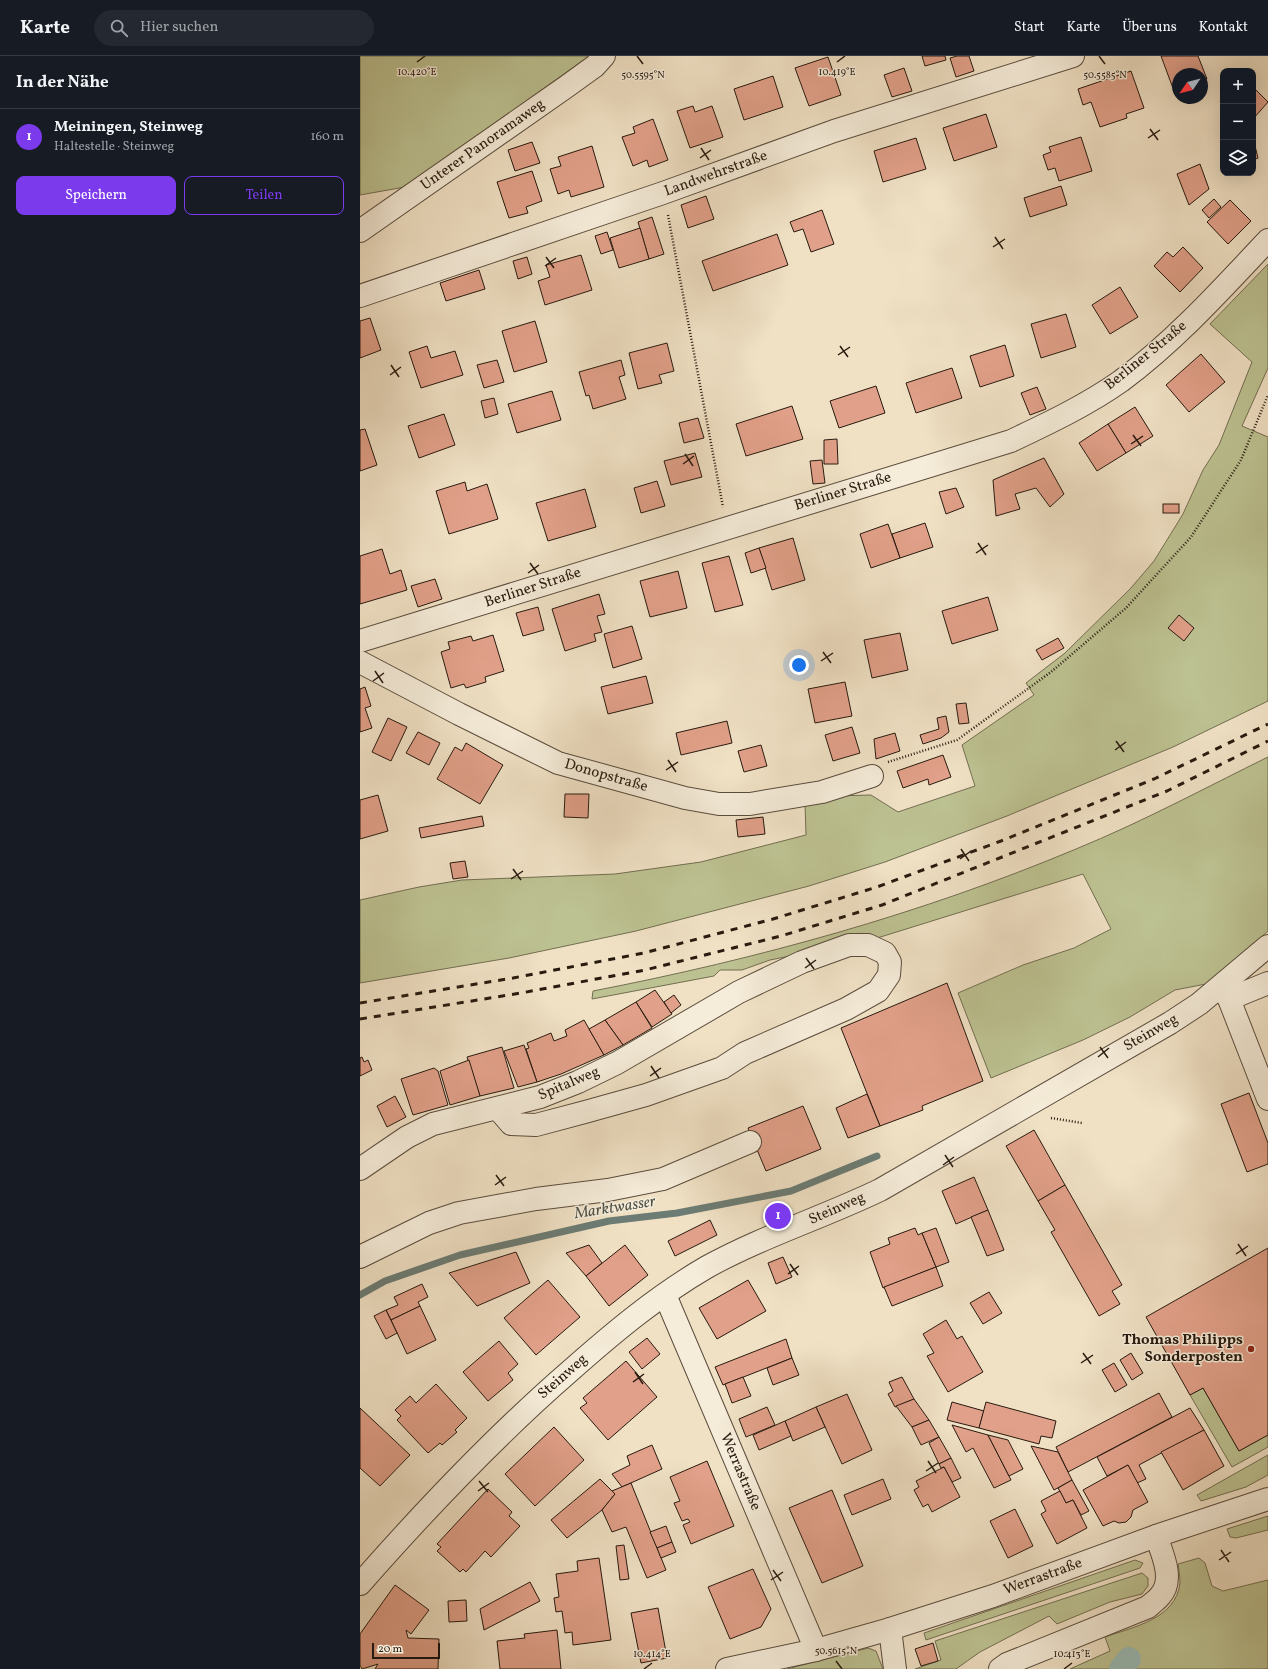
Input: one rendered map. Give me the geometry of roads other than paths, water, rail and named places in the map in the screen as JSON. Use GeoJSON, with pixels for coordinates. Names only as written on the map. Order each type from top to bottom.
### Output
{"type":"FeatureCollection","features":[{"type":"Feature","properties":{"kind":"street","name":"Unterer Panoramaweg"},"geometry":{"type":"LineString","coordinates":[[360,231],[566,87],[595,66],[604,56]]}},
{"type":"Feature","properties":{"kind":"street","name":"Landwehrstraße"},"geometry":{"type":"LineString","coordinates":[[360,296],[663,193],[834,131],[1073,56]]}},
{"type":"Feature","properties":{"kind":"street","name":"Berliner Straße"},"geometry":{"type":"LineString","coordinates":[[360,641],[1011,441],[1068,413],[1120,381],[1154,353],[1209,302],[1268,240]]}},
{"type":"Feature","properties":{"kind":"street","name":"Donopstraße"},"geometry":{"type":"LineString","coordinates":[[360,662],[459,714],[558,763],[685,798],[719,804],[750,804],[822,792],[872,776]]}},
{"type":"Feature","properties":{"kind":"street","name":"Spitalweg"},"geometry":{"type":"LineString","coordinates":[[360,1169],[407,1136],[433,1124],[498,1109],[540,1097],[617,1063],[739,992],[821,954],[849,945],[868,945],[885,953],[890,962],[889,975],[878,991],[846,1009],[745,1052],[722,1068],[646,1094],[536,1125],[511,1124],[498,1109]]}},
{"type":"Feature","properties":{"kind":"street"},"geometry":{"type":"LineString","coordinates":[[1225,993],[1268,946]]}},
{"type":"Feature","properties":{"kind":"street"},"geometry":{"type":"LineString","coordinates":[[1225,993],[1268,983]]}},
{"type":"Feature","properties":{"kind":"street"},"geometry":{"type":"LineString","coordinates":[[1225,993],[1268,1099]]}},
{"type":"Feature","properties":{"kind":"street","name":"Steinweg"},"geometry":{"type":"LineString","coordinates":[[360,1584],[438,1496],[536,1401],[619,1328],[665,1295],[707,1267],[880,1190],[1200,1004],[1225,993]]}},
{"type":"Feature","properties":{"kind":"street"},"geometry":{"type":"LineString","coordinates":[[360,1257],[423,1226],[459,1213],[536,1199],[608,1190],[663,1179],[750,1142]]}},
{"type":"Feature","properties":{"kind":"street","name":"Werrastraße"},"geometry":{"type":"LineString","coordinates":[[665,1295],[816,1650]]}},
{"type":"Feature","properties":{"kind":"street","name":"Werrastraße"},"geometry":{"type":"LineString","coordinates":[[727,1669],[816,1650],[890,1629],[992,1596],[1156,1536],[1268,1499]]}},
{"type":"Feature","properties":{"kind":"street"},"geometry":{"type":"LineString","coordinates":[[1000,1669],[1022,1657],[1148,1607],[1161,1596],[1167,1581],[1165,1564],[1156,1536]]}},
{"type":"Feature","properties":{"kind":"street"},"geometry":{"type":"LineString","coordinates":[[890,1629],[895,1669]]}},
{"type":"Feature","properties":{"kind":"waterway","name":"Marktwasser"},"geometry":{"type":"LineString","coordinates":[[360,1295],[385,1281],[460,1255],[609,1221],[677,1213],[791,1191],[877,1156]]}},
{"type":"Feature","properties":{"kind":"waterway"},"geometry":{"type":"LineString","coordinates":[[1121,1669],[1129,1659]]}},
{"type":"Feature","properties":{"kind":"railway"},"geometry":{"type":"LineString","coordinates":[[360,1003],[513,978],[644,953],[773,919],[877,887],[1001,841],[1154,779],[1268,724]]}},
{"type":"Feature","properties":{"kind":"railway"},"geometry":{"type":"LineString","coordinates":[[360,1019],[521,993],[645,970],[781,936],[882,905],[1167,791],[1268,741]]}},
{"type":"Feature","properties":{"kind":"place","name":"Meiningen, Steinweg"},"geometry":{"type":"Point","coordinates":[778,1216]}},
{"type":"Feature","properties":{"kind":"place","name":"Thomas Philipps Sonderposten"},"geometry":{"type":"Point","coordinates":[1251,1349]}}]}
